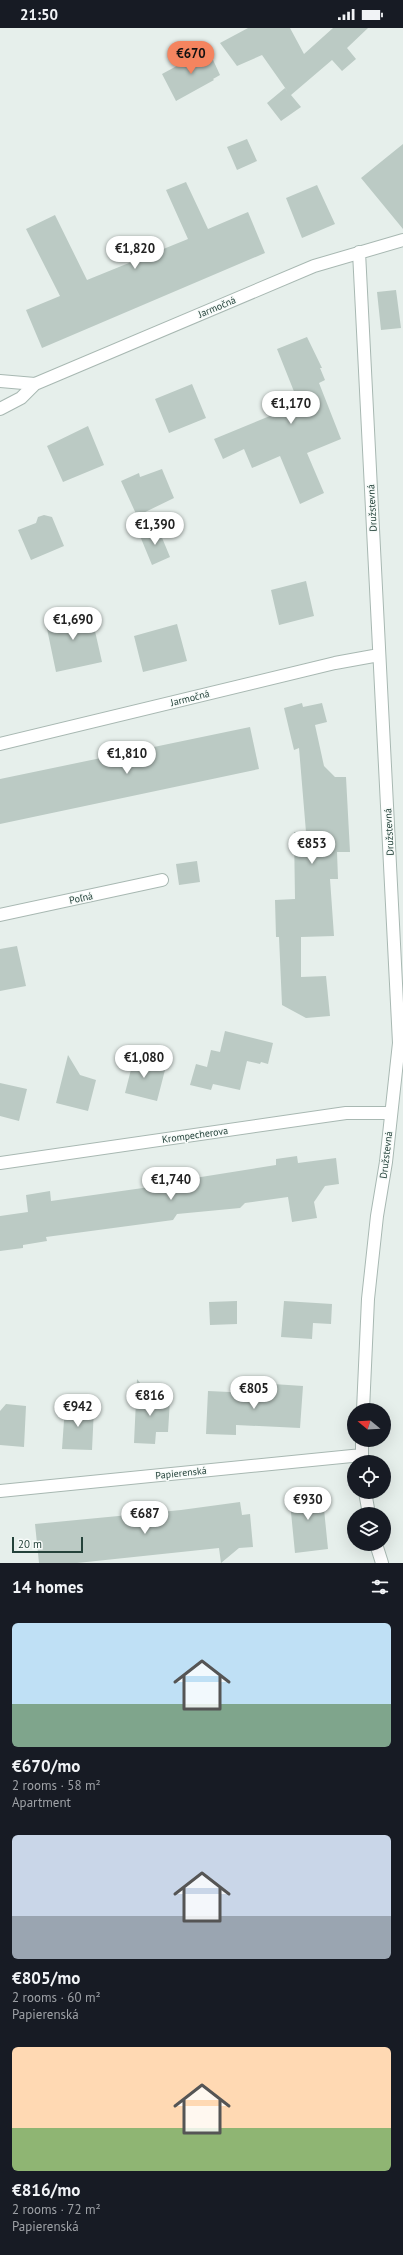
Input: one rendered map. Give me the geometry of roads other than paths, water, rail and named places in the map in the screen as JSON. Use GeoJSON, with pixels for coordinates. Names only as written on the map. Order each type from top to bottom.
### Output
{"type":"FeatureCollection","features":[{"type":"Feature","properties":{"kind":"street","name":"Jarmočná"},"geometry":{"type":"LineString","coordinates":[[0,410],[20,398],[35,384],[314,266],[403,240]]}},
{"type":"Feature","properties":{"kind":"street","name":"Družstevná"},"geometry":{"type":"LineString","coordinates":[[359,252],[399,1044],[368,1299],[363,1403]]}},
{"type":"Feature","properties":{"kind":"street","name":"Jarmočná"},"geometry":{"type":"LineString","coordinates":[[0,381],[35,384]]}},
{"type":"Feature","properties":{"kind":"street","name":"Jarmočná"},"geometry":{"type":"LineString","coordinates":[[0,744],[327,665],[380,655]]}},
{"type":"Feature","properties":{"kind":"street","name":"Poľná"},"geometry":{"type":"LineString","coordinates":[[0,915],[162,880]]}},
{"type":"Feature","properties":{"kind":"street","name":"Krompecherova"},"geometry":{"type":"LineString","coordinates":[[0,1163],[346,1113],[391,1113]]}},
{"type":"Feature","properties":{"kind":"street","name":"Papierenská"},"geometry":{"type":"LineString","coordinates":[[0,1491],[347,1459]]}},
{"type":"Feature","properties":{"kind":"street"},"geometry":{"type":"LineString","coordinates":[[378,1551],[382,1563]]}}]}
